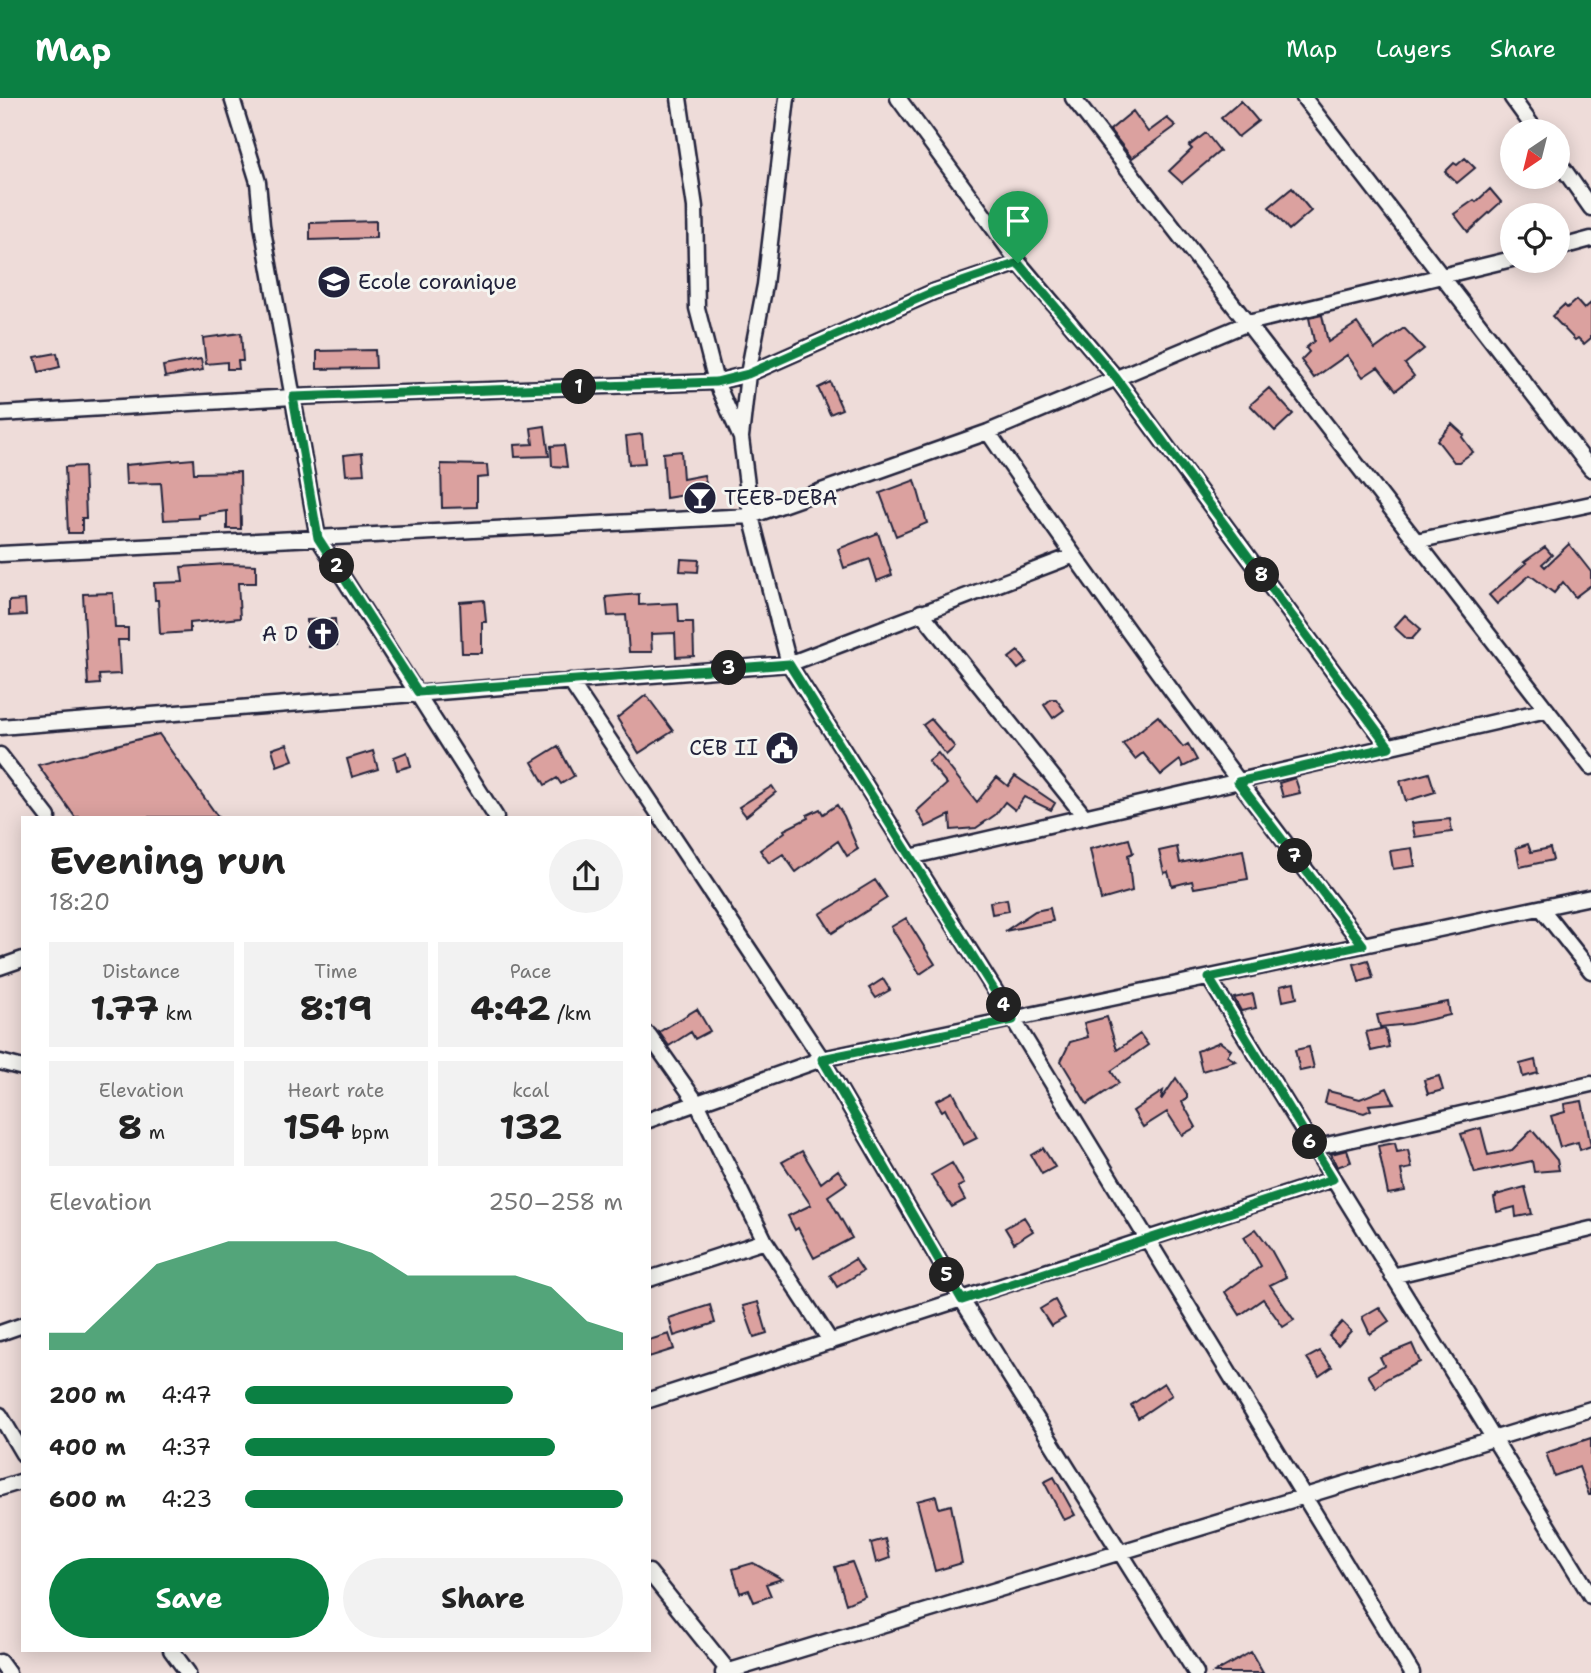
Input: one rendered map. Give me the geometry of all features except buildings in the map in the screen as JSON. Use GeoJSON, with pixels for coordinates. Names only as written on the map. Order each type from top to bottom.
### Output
{"type":"FeatureCollection","features":[{"type":"Feature","properties":{"kind":"street"},"geometry":{"type":"LineString","coordinates":[[232,98],[258,182],[262,225],[318,538],[494,816]]}},
{"type":"Feature","properties":{"kind":"street"},"geometry":{"type":"LineString","coordinates":[[679,98],[695,207],[697,309],[716,382],[740,438]]}},
{"type":"Feature","properties":{"kind":"street"},"geometry":{"type":"LineString","coordinates":[[787,98],[765,285],[748,374],[740,438],[751,516],[789,664],[1013,1020],[1412,1673]]}},
{"type":"Feature","properties":{"kind":"street"},"geometry":{"type":"LineString","coordinates":[[898,98],[1018,263],[1116,378],[1389,747]]}},
{"type":"Feature","properties":{"kind":"street"},"geometry":{"type":"LineString","coordinates":[[1073,98],[1591,767]]}},
{"type":"Feature","properties":{"kind":"street"},"geometry":{"type":"LineString","coordinates":[[1304,98],[1591,469]]}},
{"type":"Feature","properties":{"kind":"street"},"geometry":{"type":"LineString","coordinates":[[1513,98],[1528,119]]}},
{"type":"Feature","properties":{"kind":"street"},"geometry":{"type":"LineString","coordinates":[[1570,178],[1591,208]]}},
{"type":"Feature","properties":{"kind":"street"},"geometry":{"type":"LineString","coordinates":[[1570,245],[1591,239]]}},
{"type":"Feature","properties":{"kind":"street"},"geometry":{"type":"LineString","coordinates":[[0,554],[751,516],[988,432],[1248,323],[1500,262]]}},
{"type":"Feature","properties":{"kind":"street"},"geometry":{"type":"LineString","coordinates":[[0,414],[293,397],[716,382],[748,374],[933,292],[1018,263]]}},
{"type":"Feature","properties":{"kind":"street"},"geometry":{"type":"LineString","coordinates":[[988,432],[1072,556],[1238,782],[1363,945]]}},
{"type":"Feature","properties":{"kind":"street"},"geometry":{"type":"LineString","coordinates":[[1416,541],[1591,504]]}},
{"type":"Feature","properties":{"kind":"street"},"geometry":{"type":"LineString","coordinates":[[0,727],[789,664],[1072,556]]}},
{"type":"Feature","properties":{"kind":"street"},"geometry":{"type":"LineString","coordinates":[[921,612],[1085,817]]}},
{"type":"Feature","properties":{"kind":"street"},"geometry":{"type":"LineString","coordinates":[[570,681],[822,1059],[962,1300],[1196,1673]]}},
{"type":"Feature","properties":{"kind":"street"},"geometry":{"type":"LineString","coordinates":[[911,857],[1547,710]]}},
{"type":"Feature","properties":{"kind":"street"},"geometry":{"type":"LineString","coordinates":[[0,755],[47,816]]}},
{"type":"Feature","properties":{"kind":"street"},"geometry":{"type":"LineString","coordinates":[[651,1119],[822,1059],[1591,897]]}},
{"type":"Feature","properties":{"kind":"street"},"geometry":{"type":"LineString","coordinates":[[1541,908],[1591,971]]}},
{"type":"Feature","properties":{"kind":"street"},"geometry":{"type":"LineString","coordinates":[[0,967],[21,960]]}},
{"type":"Feature","properties":{"kind":"street"},"geometry":{"type":"LineString","coordinates":[[1209,978],[1591,1597]]}},
{"type":"Feature","properties":{"kind":"street"},"geometry":{"type":"LineString","coordinates":[[651,1038],[697,1103],[765,1241],[831,1342]]}},
{"type":"Feature","properties":{"kind":"street"},"geometry":{"type":"LineString","coordinates":[[0,1062],[21,1067]]}},
{"type":"Feature","properties":{"kind":"street"},"geometry":{"type":"LineString","coordinates":[[1314,1148],[1591,1084]]}},
{"type":"Feature","properties":{"kind":"street"},"geometry":{"type":"LineString","coordinates":[[651,1399],[1333,1179]]}},
{"type":"Feature","properties":{"kind":"street"},"geometry":{"type":"LineString","coordinates":[[1392,1276],[1591,1229]]}},
{"type":"Feature","properties":{"kind":"street"},"geometry":{"type":"LineString","coordinates":[[651,1278],[765,1241]]}},
{"type":"Feature","properties":{"kind":"street"},"geometry":{"type":"LineString","coordinates":[[0,1332],[21,1326]]}},
{"type":"Feature","properties":{"kind":"street"},"geometry":{"type":"LineString","coordinates":[[651,1575],[727,1672],[1591,1409]]}},
{"type":"Feature","properties":{"kind":"street"},"geometry":{"type":"LineString","coordinates":[[0,1415],[21,1451]]}},
{"type":"Feature","properties":{"kind":"street"},"geometry":{"type":"LineString","coordinates":[[0,1489],[21,1482]]}},
{"type":"Feature","properties":{"kind":"street"},"geometry":{"type":"LineString","coordinates":[[172,1652],[188,1673]]}},
{"type":"Feature","properties":{"kind":"street"},"geometry":{"type":"LineString","coordinates":[[0,1662],[8,1673]]}},
{"type":"Feature","properties":{"kind":"place","name":"Ecole coranique"},"geometry":{"type":"Point","coordinates":[334,282]}},
{"type":"Feature","properties":{"kind":"place","name":"TEEB-DEBA"},"geometry":{"type":"Point","coordinates":[700,498]}},
{"type":"Feature","properties":{"kind":"place","name":"A D"},"geometry":{"type":"Point","coordinates":[323,634]}},
{"type":"Feature","properties":{"kind":"place","name":"CEB II"},"geometry":{"type":"Point","coordinates":[782,748]}},
{"type":"Feature","properties":{"kind":"route"},"geometry":{"type":"LineString","coordinates":[[1018,263],[1116,378],[1389,747],[1238,782],[1363,945],[1209,978],[1333,1179],[962,1300],[822,1059],[1013,1020],[789,664],[418,692],[318,538],[293,397],[716,382],[748,374],[933,292],[1018,263]]}}]}
